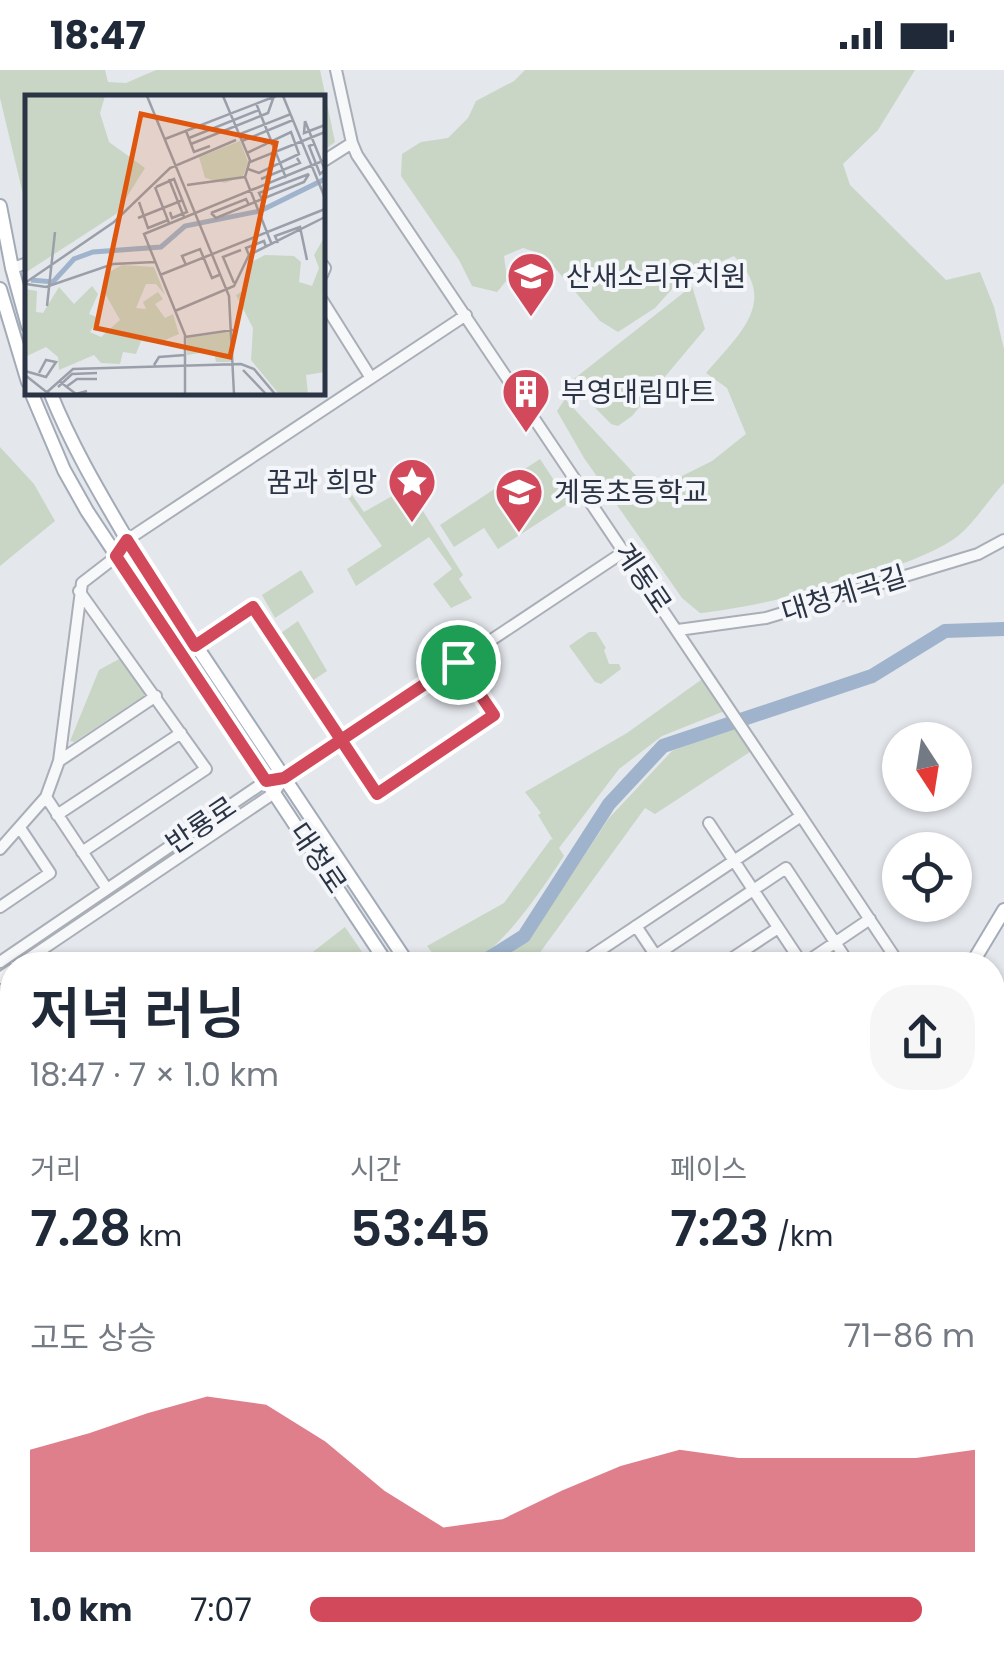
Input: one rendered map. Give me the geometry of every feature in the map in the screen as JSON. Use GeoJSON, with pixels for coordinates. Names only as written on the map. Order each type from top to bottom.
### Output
{"type":"FeatureCollection","features":[{"type":"Feature","properties":{"kind":"main road"},"geometry":{"type":"LineString","coordinates":[[0,206],[25,315]]}},
{"type":"Feature","properties":{"kind":"main road"},"geometry":{"type":"LineString","coordinates":[[0,289],[25,372]]}},
{"type":"Feature","properties":{"kind":"main road","name":"대청로"},"geometry":{"type":"LineString","coordinates":[[32,395],[64,470],[116,556],[379,952]]}},
{"type":"Feature","properties":{"kind":"main road","name":"대청로"},"geometry":{"type":"LineString","coordinates":[[51,395],[127,540],[400,952]]}},
{"type":"Feature","properties":{"kind":"main road"},"geometry":{"type":"LineString","coordinates":[[979,952],[1004,910]]}},
{"type":"Feature","properties":{"kind":"main road"},"geometry":{"type":"LineString","coordinates":[[985,952],[1004,910]]}},
{"type":"Feature","properties":{"kind":"street","name":"계동로"},"geometry":{"type":"LineString","coordinates":[[336,70],[352,143],[801,816]]}},
{"type":"Feature","properties":{"kind":"street"},"geometry":{"type":"LineString","coordinates":[[325,160],[352,143]]}},
{"type":"Feature","properties":{"kind":"street"},"geometry":{"type":"LineString","coordinates":[[12,268],[25,264]]}},
{"type":"Feature","properties":{"kind":"street"},"geometry":{"type":"LineString","coordinates":[[325,305],[371,378]]}},
{"type":"Feature","properties":{"kind":"street"},"geometry":{"type":"LineString","coordinates":[[0,849],[46,797],[59,761],[82,583],[116,556],[127,540],[466,315]]}},
{"type":"Feature","properties":{"kind":"street","name":"대청계곡길"},"geometry":{"type":"LineString","coordinates":[[678,630],[766,618],[978,554],[1004,540]]}},
{"type":"Feature","properties":{"kind":"street"},"geometry":{"type":"LineString","coordinates":[[284,778],[625,551]]}},
{"type":"Feature","properties":{"kind":"street"},"geometry":{"type":"LineString","coordinates":[[79,591],[206,770],[82,852]]}},
{"type":"Feature","properties":{"kind":"street"},"geometry":{"type":"LineString","coordinates":[[195,646],[253,607],[377,794],[494,715],[458,662]]}},
{"type":"Feature","properties":{"kind":"street"},"geometry":{"type":"LineString","coordinates":[[59,761],[156,696]]}},
{"type":"Feature","properties":{"kind":"street"},"geometry":{"type":"LineString","coordinates":[[57,815],[181,733]]}},
{"type":"Feature","properties":{"kind":"street","name":"반룡로"},"geometry":{"type":"LineString","coordinates":[[15,952],[284,778]]}},
{"type":"Feature","properties":{"kind":"street","name":"반룡로"},"geometry":{"type":"LineString","coordinates":[[37,952],[270,787]]}},
{"type":"Feature","properties":{"kind":"street"},"geometry":{"type":"LineString","coordinates":[[46,797],[107,889]]}},
{"type":"Feature","properties":{"kind":"street"},"geometry":{"type":"LineString","coordinates":[[597,952],[801,816],[892,952]]}},
{"type":"Feature","properties":{"kind":"street"},"geometry":{"type":"LineString","coordinates":[[709,823],[794,952]]}},
{"type":"Feature","properties":{"kind":"street"},"geometry":{"type":"LineString","coordinates":[[0,907],[50,874],[20,828]]}},
{"type":"Feature","properties":{"kind":"street"},"geometry":{"type":"LineString","coordinates":[[669,952],[786,868],[841,952]]}},
{"type":"Feature","properties":{"kind":"street"},"geometry":{"type":"LineString","coordinates":[[822,952],[870,919]]}},
{"type":"Feature","properties":{"kind":"street"},"geometry":{"type":"LineString","coordinates":[[636,926],[653,952]]}},
{"type":"Feature","properties":{"kind":"street"},"geometry":{"type":"LineString","coordinates":[[742,952],[778,928]]}},
{"type":"Feature","properties":{"kind":"green space"},"geometry":{"type":"Polygon","coordinates":[[[0,70],[105,70],[108,82],[126,83],[156,70],[320,70],[335,142],[325,150],[325,95],[25,95],[25,203],[0,98],[0,70]]]}},
{"type":"Feature","properties":{"kind":"green space"},"geometry":{"type":"Polygon","coordinates":[[[525,70],[915,70],[878,130],[843,164],[850,185],[946,280],[980,272],[994,307],[1004,349],[1004,483],[958,536],[908,562],[758,604],[700,613],[682,598],[584,458],[557,411],[565,399],[641,481],[666,484],[712,461],[746,434],[727,388],[706,373],[749,317],[754,288],[734,256],[681,279],[655,308],[618,332],[600,321],[544,255],[523,248],[504,256],[507,280],[497,292],[472,286],[459,260],[401,176],[402,154],[421,142],[448,138],[468,118],[476,101],[514,81],[525,70]]]}},
{"type":"Feature","properties":{"kind":"green space"},"geometry":{"type":"Polygon","coordinates":[[[692,286],[705,329],[632,416],[618,426],[611,424],[570,382],[692,286]]]}},
{"type":"Feature","properties":{"kind":"green space"},"geometry":{"type":"Polygon","coordinates":[[[0,447],[34,484],[55,521],[0,566],[0,447]]]}},
{"type":"Feature","properties":{"kind":"green space"},"geometry":{"type":"Polygon","coordinates":[[[540,459],[569,503],[498,549],[484,528],[454,547],[440,525],[540,459]]]}},
{"type":"Feature","properties":{"kind":"green space"},"geometry":{"type":"Polygon","coordinates":[[[345,485],[364,512],[408,487],[463,575],[459,579],[472,598],[451,608],[433,584],[452,569],[429,537],[356,586],[347,569],[382,546],[341,488],[345,485]]]}},
{"type":"Feature","properties":{"kind":"green space"},"geometry":{"type":"Polygon","coordinates":[[[301,570],[314,592],[275,618],[262,595],[301,570]]]}},
{"type":"Feature","properties":{"kind":"green space"},"geometry":{"type":"Polygon","coordinates":[[[298,621],[327,671],[312,681],[281,633],[298,621]]]}},
{"type":"Feature","properties":{"kind":"green space"},"geometry":{"type":"Polygon","coordinates":[[[589,632],[596,632],[606,648],[609,664],[619,664],[621,669],[601,684],[595,682],[569,646],[589,632]]]}},
{"type":"Feature","properties":{"kind":"green space"},"geometry":{"type":"Polygon","coordinates":[[[121,658],[147,694],[70,741],[99,670],[121,658]]]}},
{"type":"Feature","properties":{"kind":"green space"},"geometry":{"type":"Polygon","coordinates":[[[705,677],[727,710],[662,736],[619,769],[559,848],[564,856],[533,901],[493,947],[487,952],[432,952],[427,946],[504,903],[553,840],[538,815],[541,813],[525,792],[627,733],[705,677]]]}},
{"type":"Feature","properties":{"kind":"green space"},"geometry":{"type":"Polygon","coordinates":[[[737,726],[756,748],[655,814],[645,808],[540,952],[511,952],[531,936],[609,818],[672,751],[737,726]]]}},
{"type":"Feature","properties":{"kind":"green space"},"geometry":{"type":"Polygon","coordinates":[[[345,927],[362,952],[313,952],[345,927]]]}},
{"type":"Feature","properties":{"kind":"waterway"},"geometry":{"type":"LineString","coordinates":[[499,952],[524,936],[609,804],[663,746],[872,676],[945,631],[1004,629]]}},
{"type":"Feature","properties":{"kind":"place","name":"산새소리유치원"},"geometry":{"type":"Point","coordinates":[531,318]}},
{"type":"Feature","properties":{"kind":"place","name":"부영대림마트"},"geometry":{"type":"Point","coordinates":[526,434]}},
{"type":"Feature","properties":{"kind":"place","name":"꿈과 희망"},"geometry":{"type":"Point","coordinates":[412,524]}},
{"type":"Feature","properties":{"kind":"place","name":"계동초등학교"},"geometry":{"type":"Point","coordinates":[519,534]}},
{"type":"Feature","properties":{"kind":"route"},"geometry":{"type":"LineString","coordinates":[[458,662],[341,740],[284,778],[266,781],[116,556],[127,540],[195,646],[253,607],[341,740],[377,794],[494,715],[458,662]]}}]}
